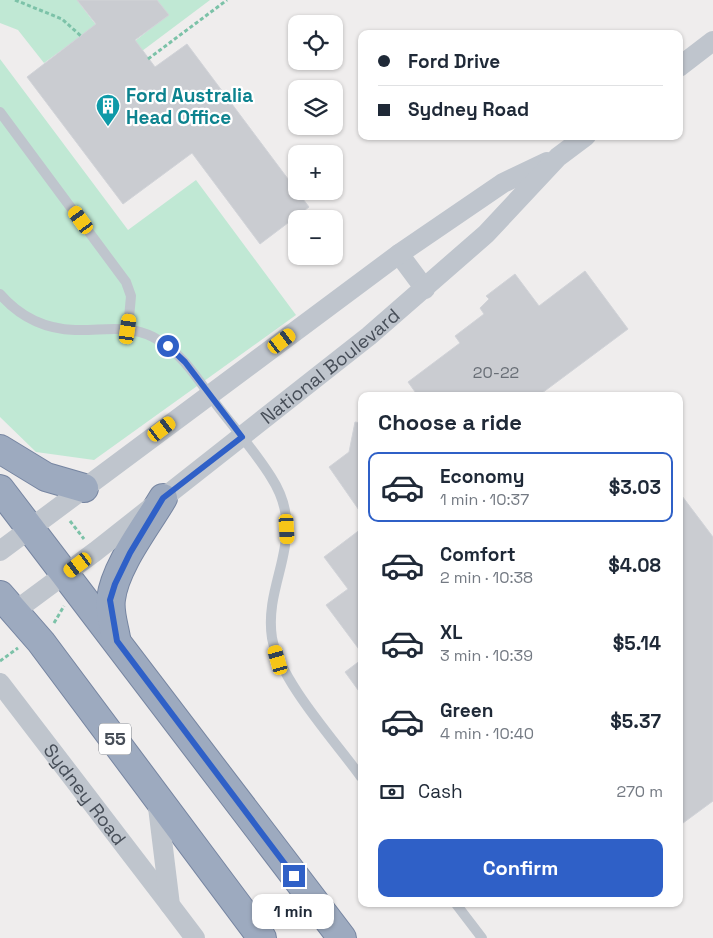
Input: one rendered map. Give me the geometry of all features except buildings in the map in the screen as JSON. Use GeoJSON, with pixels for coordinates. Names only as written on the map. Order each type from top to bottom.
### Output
{"type":"FeatureCollection","features":[{"type":"Feature","properties":{"kind":"highway"},"geometry":{"type":"LineString","coordinates":[[0,449],[46,478],[84,488]]}},
{"type":"Feature","properties":{"kind":"highway"},"geometry":{"type":"LineString","coordinates":[[0,489],[342,938]]}},
{"type":"Feature","properties":{"kind":"highway"},"geometry":{"type":"LineString","coordinates":[[117,641],[110,600],[115,584],[130,553],[163,498]]}},
{"type":"Feature","properties":{"kind":"highway","name":"Sydney Road"},"geometry":{"type":"LineString","coordinates":[[7,603],[41,642],[262,938]]}},
{"type":"Feature","properties":{"kind":"street"},"geometry":{"type":"LineString","coordinates":[[683,64],[713,41]]}},
{"type":"Feature","properties":{"kind":"street","name":"National Boulevard"},"geometry":{"type":"LineString","coordinates":[[7,603],[65,575],[242,437],[425,289],[486,234],[558,157],[581,140]]}},
{"type":"Feature","properties":{"kind":"street","name":"National Boulevard"},"geometry":{"type":"LineString","coordinates":[[0,551],[399,254],[503,183],[558,157]]}},
{"type":"Feature","properties":{"kind":"street"},"geometry":{"type":"LineString","coordinates":[[399,254],[425,289]]}},
{"type":"Feature","properties":{"kind":"street","name":"Sydney Road"},"geometry":{"type":"LineString","coordinates":[[0,683],[195,938]]}},
{"type":"Feature","properties":{"kind":"street","name":"Sydney Road"},"geometry":{"type":"LineString","coordinates":[[156,794],[170,905]]}},
{"type":"Feature","properties":{"kind":"lane"},"geometry":{"type":"LineString","coordinates":[[0,112],[126,282],[131,296],[128,329]]}},
{"type":"Feature","properties":{"kind":"lane"},"geometry":{"type":"LineString","coordinates":[[0,294],[12,307],[28,318],[52,327],[75,330],[128,329],[152,336],[168,346],[185,362],[242,437],[272,478],[281,495],[286,517],[287,540],[272,602],[271,623],[278,660],[291,683],[358,773]]}},
{"type":"Feature","properties":{"kind":"lane"},"geometry":{"type":"LineString","coordinates":[[458,907],[482,938]]}},
{"type":"Feature","properties":{"kind":"path"},"geometry":{"type":"LineString","coordinates":[[15,0],[62,19],[81,36]]}},
{"type":"Feature","properties":{"kind":"path"},"geometry":{"type":"LineString","coordinates":[[148,58],[227,0]]}},
{"type":"Feature","properties":{"kind":"path"},"geometry":{"type":"LineString","coordinates":[[66,516],[88,545]]}},
{"type":"Feature","properties":{"kind":"path"},"geometry":{"type":"LineString","coordinates":[[54,623],[67,604]]}},
{"type":"Feature","properties":{"kind":"path"},"geometry":{"type":"LineString","coordinates":[[0,661],[18,648]]}},
{"type":"Feature","properties":{"kind":"green space"},"geometry":{"type":"Polygon","coordinates":[[[0,0],[77,0],[96,25],[44,63],[18,30],[0,23],[0,0]]]}},
{"type":"Feature","properties":{"kind":"green space"},"geometry":{"type":"Polygon","coordinates":[[[157,0],[210,0],[142,51],[135,41],[168,15],[157,0]]]}},
{"type":"Feature","properties":{"kind":"green space"},"geometry":{"type":"Polygon","coordinates":[[[0,59],[128,230],[196,180],[296,315],[94,460],[36,452],[0,417],[0,59]]]}},
{"type":"Feature","properties":{"kind":"place","name":"Ford Australia Head Office"},"geometry":{"type":"Point","coordinates":[108,127]}},
{"type":"Feature","properties":{"kind":"route"},"geometry":{"type":"LineString","coordinates":[[168,346],[185,362],[242,437],[163,498],[130,553],[115,584],[110,600],[117,641],[294,876]]}}]}
